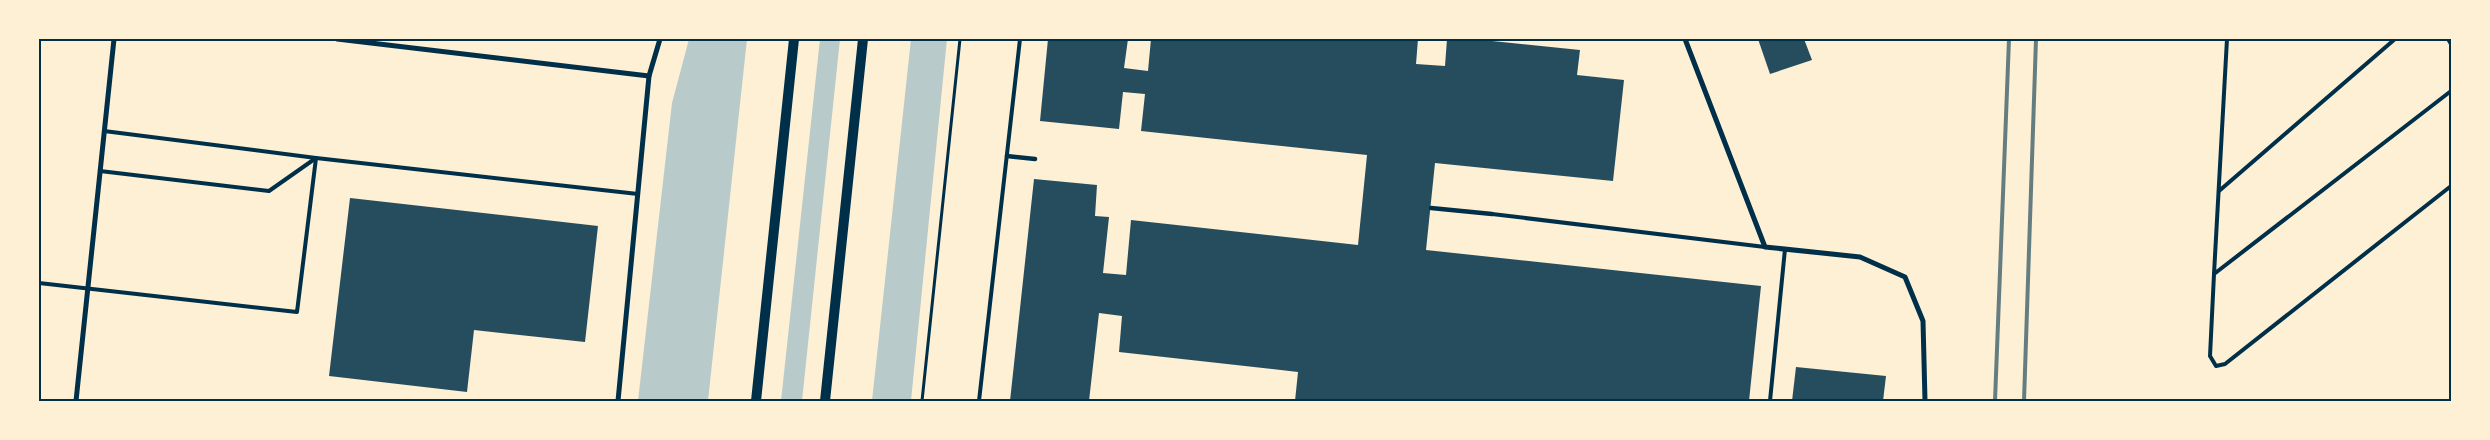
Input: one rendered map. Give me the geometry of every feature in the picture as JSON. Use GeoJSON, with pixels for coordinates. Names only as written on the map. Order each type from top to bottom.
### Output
{"type":"FeatureCollection","features":[{"type":"Feature","properties":{"kind":"main road"},"geometry":{"type":"LineString","coordinates":[[756,401],[794,39]]}},
{"type":"Feature","properties":{"kind":"main road"},"geometry":{"type":"LineString","coordinates":[[825,401],[863,39]]}},
{"type":"Feature","properties":{"kind":"street"},"geometry":{"type":"LineString","coordinates":[[76,401],[114,39]]}},
{"type":"Feature","properties":{"kind":"street"},"geometry":{"type":"LineString","coordinates":[[337,39],[649,76]]}},
{"type":"Feature","properties":{"kind":"street"},"geometry":{"type":"LineString","coordinates":[[618,401],[649,76],[660,39]]}},
{"type":"Feature","properties":{"kind":"street"},"geometry":{"type":"LineString","coordinates":[[1685,39],[1765,247],[1860,257],[1905,277],[1923,321],[1925,401]]}},
{"type":"Feature","properties":{"kind":"street"},"geometry":{"type":"LineString","coordinates":[[1007,156],[1036,159]]}},
{"type":"Feature","properties":{"kind":"street"},"geometry":{"type":"LineString","coordinates":[[1430,208],[1492,214]]}},
{"type":"Feature","properties":{"kind":"lane"},"geometry":{"type":"LineString","coordinates":[[979,401],[1020,39]]}},
{"type":"Feature","properties":{"kind":"lane"},"geometry":{"type":"LineString","coordinates":[[2227,39],[2210,356],[2216,366],[2225,364],[2451,186]]}},
{"type":"Feature","properties":{"kind":"lane"},"geometry":{"type":"LineString","coordinates":[[2219,191],[2395,39]]}},
{"type":"Feature","properties":{"kind":"lane"},"geometry":{"type":"LineString","coordinates":[[2448,39],[2451,44]]}},
{"type":"Feature","properties":{"kind":"lane"},"geometry":{"type":"LineString","coordinates":[[2214,274],[2451,91]]}},
{"type":"Feature","properties":{"kind":"lane"},"geometry":{"type":"LineString","coordinates":[[104,131],[316,158],[638,194]]}},
{"type":"Feature","properties":{"kind":"lane"},"geometry":{"type":"LineString","coordinates":[[100,171],[269,191],[316,158]]}},
{"type":"Feature","properties":{"kind":"lane"},"geometry":{"type":"LineString","coordinates":[[39,283],[297,312],[316,158]]}},
{"type":"Feature","properties":{"kind":"lane"},"geometry":{"type":"LineString","coordinates":[[1492,214],[1765,247]]}},
{"type":"Feature","properties":{"kind":"lane"},"geometry":{"type":"LineString","coordinates":[[1770,401],[1785,249]]}},
{"type":"Feature","properties":{"kind":"path"},"geometry":{"type":"LineString","coordinates":[[922,401],[960,39]]}},
{"type":"Feature","properties":{"kind":"shaded area"},"geometry":{"type":"Polygon","coordinates":[[[689,39],[747,39],[708,401],[638,401],[672,103],[689,39]]]}},
{"type":"Feature","properties":{"kind":"shaded area"},"geometry":{"type":"Polygon","coordinates":[[[820,39],[840,39],[802,401],[781,401],[820,39]]]}},
{"type":"Feature","properties":{"kind":"shaded area"},"geometry":{"type":"Polygon","coordinates":[[[911,39],[947,39],[911,401],[872,401],[911,39]]]}},
{"type":"Feature","properties":{"kind":"building"},"geometry":{"type":"Polygon","coordinates":[[[1048,39],[1128,39],[1124,68],[1148,71],[1151,39],[1418,39],[1416,64],[1445,66],[1447,39],[1473,39],[1580,50],[1577,75],[1624,80],[1613,181],[1435,163],[1426,250],[1761,286],[1749,401],[1295,401],[1298,372],[1119,352],[1122,316],[1099,313],[1089,401],[1010,401],[1034,179],[1097,185],[1095,216],[1109,217],[1103,273],[1126,275],[1131,220],[1358,245],[1367,155],[1141,131],[1145,94],[1123,92],[1119,129],[1040,121],[1048,39]]]}},
{"type":"Feature","properties":{"kind":"building"},"geometry":{"type":"Polygon","coordinates":[[[1758,39],[1804,39],[1812,60],[1770,74],[1758,39]]]}},
{"type":"Feature","properties":{"kind":"building"},"geometry":{"type":"Polygon","coordinates":[[[350,198],[598,226],[585,342],[474,330],[467,392],[329,376],[350,198]]]}},
{"type":"Feature","properties":{"kind":"building"},"geometry":{"type":"Polygon","coordinates":[[[1796,367],[1886,376],[1883,401],[1792,401],[1796,367]]]}},
{"type":"Feature","properties":{"kind":"railway"},"geometry":{"type":"LineString","coordinates":[[1995,401],[2009,39]]}},
{"type":"Feature","properties":{"kind":"railway"},"geometry":{"type":"LineString","coordinates":[[2024,401],[2036,39]]}}]}
